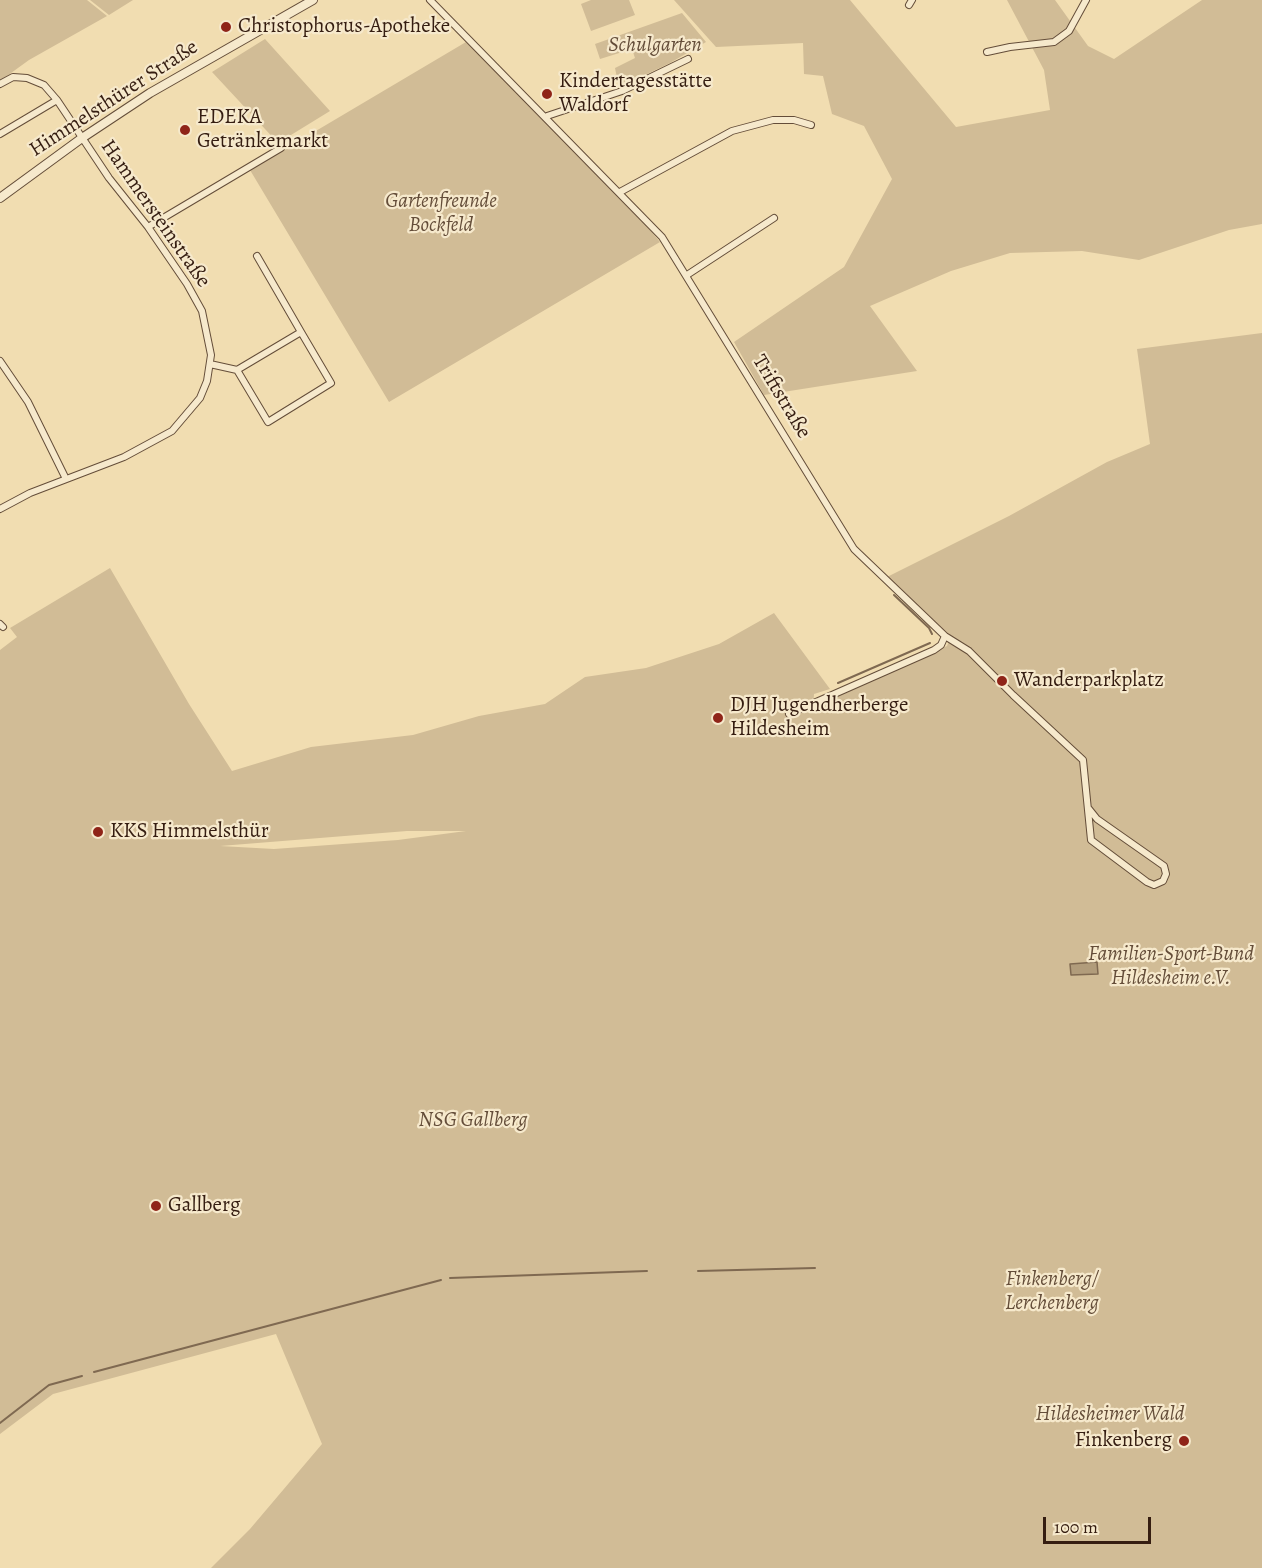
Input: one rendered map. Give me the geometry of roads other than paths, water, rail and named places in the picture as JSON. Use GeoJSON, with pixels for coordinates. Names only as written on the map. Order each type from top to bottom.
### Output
{"type":"FeatureCollection","features":[{"type":"Feature","properties":{"kind":"street","name":"Himmelsthürer Straße"},"geometry":{"type":"LineString","coordinates":[[0,198],[82,138],[150,93],[313,0]]}},
{"type":"Feature","properties":{"kind":"street","name":"Triftstraße"},"geometry":{"type":"LineString","coordinates":[[430,0],[547,116],[662,237],[850,543],[945,636],[969,651],[1083,760],[1091,840],[1148,882],[1154,885],[1163,881],[1166,874],[1164,866],[1097,819],[1089,809]]}},
{"type":"Feature","properties":{"kind":"street"},"geometry":{"type":"LineString","coordinates":[[987,52],[1054,42],[1074,24],[1086,0]]}},
{"type":"Feature","properties":{"kind":"street"},"geometry":{"type":"LineString","coordinates":[[547,116],[622,91],[688,59]]}},
{"type":"Feature","properties":{"kind":"street","name":"Hammersteinstraße"},"geometry":{"type":"LineString","coordinates":[[0,84],[13,77],[27,78],[44,85],[57,100],[109,178],[148,227],[202,311],[209,341],[210,364],[200,398],[172,431],[124,457],[66,478],[0,509]]}},
{"type":"Feature","properties":{"kind":"street"},"geometry":{"type":"LineString","coordinates":[[0,134],[57,100]]}},
{"type":"Feature","properties":{"kind":"street"},"geometry":{"type":"LineString","coordinates":[[621,192],[732,130],[773,120],[794,120],[811,125]]}},
{"type":"Feature","properties":{"kind":"street"},"geometry":{"type":"LineString","coordinates":[[148,227],[281,148]]}},
{"type":"Feature","properties":{"kind":"street"},"geometry":{"type":"LineString","coordinates":[[687,275],[774,218]]}},
{"type":"Feature","properties":{"kind":"street"},"geometry":{"type":"LineString","coordinates":[[237,369],[268,422],[331,383],[256,256]]}},
{"type":"Feature","properties":{"kind":"street"},"geometry":{"type":"LineString","coordinates":[[210,364],[237,369],[301,332]]}},
{"type":"Feature","properties":{"kind":"street"},"geometry":{"type":"LineString","coordinates":[[0,361],[28,402],[66,478]]}},
{"type":"Feature","properties":{"kind":"street"},"geometry":{"type":"LineString","coordinates":[[789,714],[934,650],[941,645],[945,636]]}},
{"type":"Feature","properties":{"kind":"waterway"},"geometry":{"type":"LineString","coordinates":[[894,595],[929,628],[932,634]]}},
{"type":"Feature","properties":{"kind":"waterway"},"geometry":{"type":"LineString","coordinates":[[838,683],[930,643]]}},
{"type":"Feature","properties":{"kind":"waterway"},"geometry":{"type":"LineString","coordinates":[[698,1271],[815,1268]]}},
{"type":"Feature","properties":{"kind":"waterway"},"geometry":{"type":"LineString","coordinates":[[450,1278],[647,1271]]}},
{"type":"Feature","properties":{"kind":"waterway"},"geometry":{"type":"LineString","coordinates":[[94,1372],[441,1280]]}},
{"type":"Feature","properties":{"kind":"waterway"},"geometry":{"type":"LineString","coordinates":[[0,1423],[49,1385],[82,1376]]}},
{"type":"Feature","properties":{"kind":"place","name":"Christophorus-Apotheke"},"geometry":{"type":"Point","coordinates":[226,27]}},
{"type":"Feature","properties":{"kind":"place","name":"Kindertagesstätte Waldorf"},"geometry":{"type":"Point","coordinates":[547,94]}},
{"type":"Feature","properties":{"kind":"place","name":"EDEKA Getränkemarkt"},"geometry":{"type":"Point","coordinates":[185,130]}},
{"type":"Feature","properties":{"kind":"place","name":"Wanderparkplatz"},"geometry":{"type":"Point","coordinates":[1002,681]}},
{"type":"Feature","properties":{"kind":"place","name":"DJH Jugendherberge Hildesheim"},"geometry":{"type":"Point","coordinates":[718,718]}},
{"type":"Feature","properties":{"kind":"place","name":"KKS Himmelsthür"},"geometry":{"type":"Point","coordinates":[98,832]}},
{"type":"Feature","properties":{"kind":"place","name":"Gallberg"},"geometry":{"type":"Point","coordinates":[156,1206]}},
{"type":"Feature","properties":{"kind":"place","name":"Finkenberg"},"geometry":{"type":"Point","coordinates":[1184,1441]}},
{"type":"Feature","properties":{"kind":"park label","name":"Schulgarten"},"geometry":{"type":"Point","coordinates":[655,46]}},
{"type":"Feature","properties":{"kind":"park label","name":"Gartenfreunde Bockfeld"},"geometry":{"type":"Point","coordinates":[441,214]}},
{"type":"Feature","properties":{"kind":"park label","name":"Familien-Sport-Bund Hildesheim e.V."},"geometry":{"type":"Point","coordinates":[1171,967]}},
{"type":"Feature","properties":{"kind":"park label","name":"NSG Gallberg"},"geometry":{"type":"Point","coordinates":[473,1121]}},
{"type":"Feature","properties":{"kind":"park label","name":"Finkenberg/ Lerchenberg"},"geometry":{"type":"Point","coordinates":[1052,1292]}},
{"type":"Feature","properties":{"kind":"park label","name":"Hildesheimer Wald"},"geometry":{"type":"Point","coordinates":[1110,1415]}}]}
